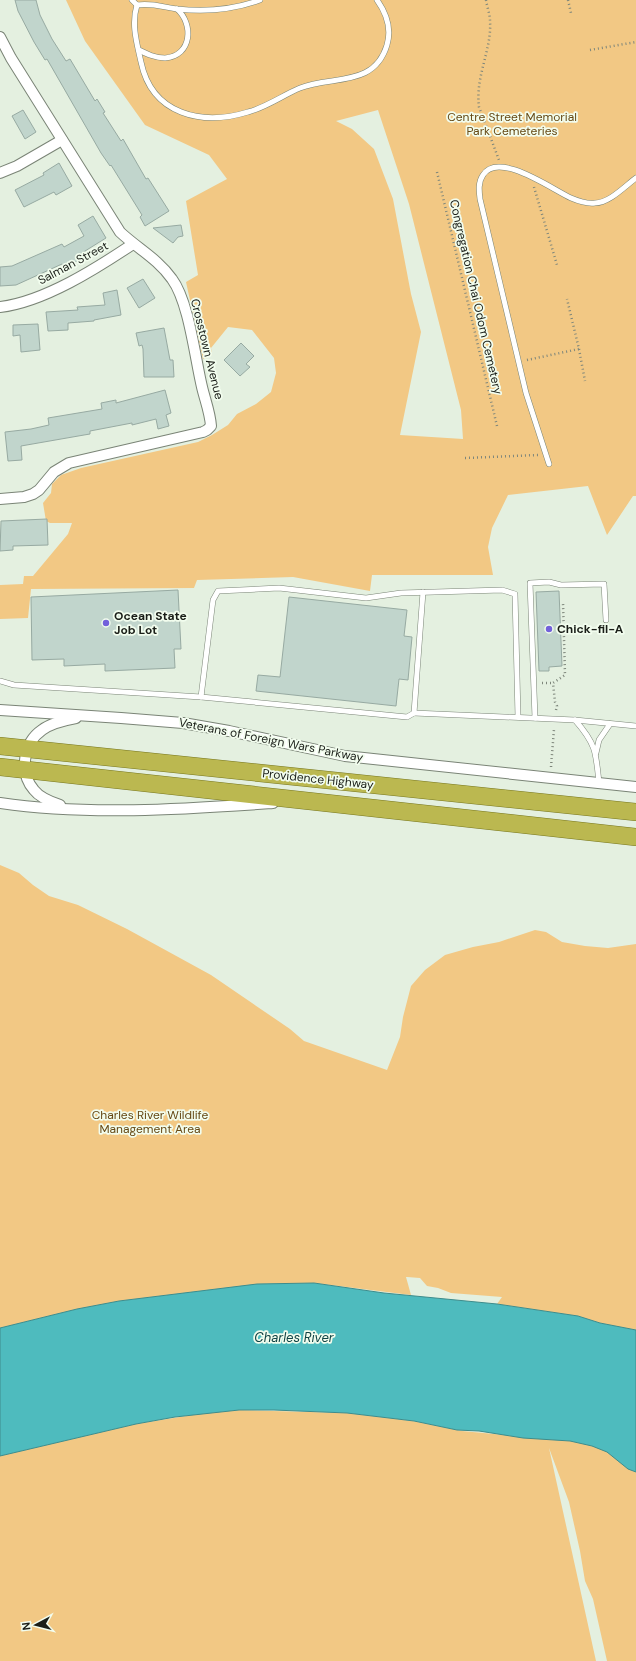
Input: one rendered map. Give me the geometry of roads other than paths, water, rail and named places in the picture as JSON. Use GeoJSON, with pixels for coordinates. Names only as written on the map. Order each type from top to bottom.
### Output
{"type":"FeatureCollection","features":[{"type":"Feature","properties":{"kind":"highway","name":"Providence Highway"},"geometry":{"type":"LineString","coordinates":[[0,746],[636,812]]}},
{"type":"Feature","properties":{"kind":"highway"},"geometry":{"type":"LineString","coordinates":[[0,767],[25,770]]}},
{"type":"Feature","properties":{"kind":"highway","name":"Providence Highway"},"geometry":{"type":"LineString","coordinates":[[25,770],[636,837]]}},
{"type":"Feature","properties":{"kind":"street","name":"Crosstown Avenue"},"geometry":{"type":"LineString","coordinates":[[0,37],[10,58],[120,232],[133,244],[152,257],[173,280],[187,315],[211,426],[202,432],[69,463],[54,472],[40,490],[33,494],[24,498],[0,499]]}},
{"type":"Feature","properties":{"kind":"street"},"geometry":{"type":"LineString","coordinates":[[0,174],[62,140]]}},
{"type":"Feature","properties":{"kind":"street","name":"Salman Street"},"geometry":{"type":"LineString","coordinates":[[0,307],[40,296],[67,284],[99,267],[133,244]]}},
{"type":"Feature","properties":{"kind":"street","name":"Veterans of Foreign Wars Parkway"},"geometry":{"type":"LineString","coordinates":[[0,710],[183,723],[345,756],[636,787]]}},
{"type":"Feature","properties":{"kind":"street"},"geometry":{"type":"LineString","coordinates":[[72,809],[42,798],[34,791],[25,770],[25,758],[27,749],[32,739],[41,730],[50,725],[73,718],[90,716]]}},
{"type":"Feature","properties":{"kind":"street"},"geometry":{"type":"LineString","coordinates":[[0,803],[42,808],[72,809],[211,808],[307,801]]}},
{"type":"Feature","properties":{"kind":"lane"},"geometry":{"type":"LineString","coordinates":[[132,0],[137,5],[150,4],[177,9],[206,10],[232,8],[260,0]]}},
{"type":"Feature","properties":{"kind":"lane"},"geometry":{"type":"LineString","coordinates":[[137,5],[134,19],[139,50],[146,79],[151,89],[162,102],[172,109],[190,116],[204,118],[226,117],[255,110],[306,86],[349,79],[361,75],[376,65],[385,51],[390,33],[386,15],[377,0]]}},
{"type":"Feature","properties":{"kind":"lane"},"geometry":{"type":"LineString","coordinates":[[139,50],[148,55],[166,58],[175,55],[183,49],[188,42],[187,21],[183,14],[177,9]]}},
{"type":"Feature","properties":{"kind":"lane"},"geometry":{"type":"LineString","coordinates":[[549,464],[526,393],[480,199],[481,177],[486,171],[502,167],[532,176],[571,198],[583,202],[595,203],[607,199],[636,178]]}},
{"type":"Feature","properties":{"kind":"lane"},"geometry":{"type":"LineString","coordinates":[[535,718],[530,583],[549,582],[561,585],[604,584],[606,620]]}},
{"type":"Feature","properties":{"kind":"lane"},"geometry":{"type":"LineString","coordinates":[[201,696],[213,600],[218,591],[279,588],[366,598],[423,592],[502,590],[515,594],[518,718]]}},
{"type":"Feature","properties":{"kind":"lane"},"geometry":{"type":"LineString","coordinates":[[414,712],[423,592]]}},
{"type":"Feature","properties":{"kind":"lane"},"geometry":{"type":"LineString","coordinates":[[0,681],[14,685],[201,696],[407,717],[414,712],[575,720],[636,726]]}},
{"type":"Feature","properties":{"kind":"lane"},"geometry":{"type":"LineString","coordinates":[[575,720],[588,736],[596,753]]}},
{"type":"Feature","properties":{"kind":"lane"},"geometry":{"type":"LineString","coordinates":[[599,783],[596,753],[599,740],[610,724]]}},
{"type":"Feature","properties":{"kind":"water","name":"Charles River"},"geometry":{"type":"Polygon","coordinates":[[[314,1283],[384,1293],[497,1304],[578,1316],[600,1323],[636,1330],[636,1472],[628,1469],[607,1452],[592,1446],[570,1441],[523,1438],[479,1431],[457,1430],[414,1421],[347,1413],[274,1410],[239,1410],[175,1417],[136,1424],[0,1456],[0,1328],[77,1309],[119,1301],[257,1284],[314,1283]]]}},
{"type":"Feature","properties":{"kind":"place","name":"Ocean State Job Lot"},"geometry":{"type":"Point","coordinates":[106,623]}},
{"type":"Feature","properties":{"kind":"place","name":"Chick-fil-A"},"geometry":{"type":"Point","coordinates":[549,629]}},
{"type":"Feature","properties":{"kind":"park label","name":"Centre Street Memorial Park Cemeteries"},"geometry":{"type":"Point","coordinates":[512,124]}},
{"type":"Feature","properties":{"kind":"park label","name":"Charles River Wildlife Management Area"},"geometry":{"type":"Point","coordinates":[150,1122]}}]}
